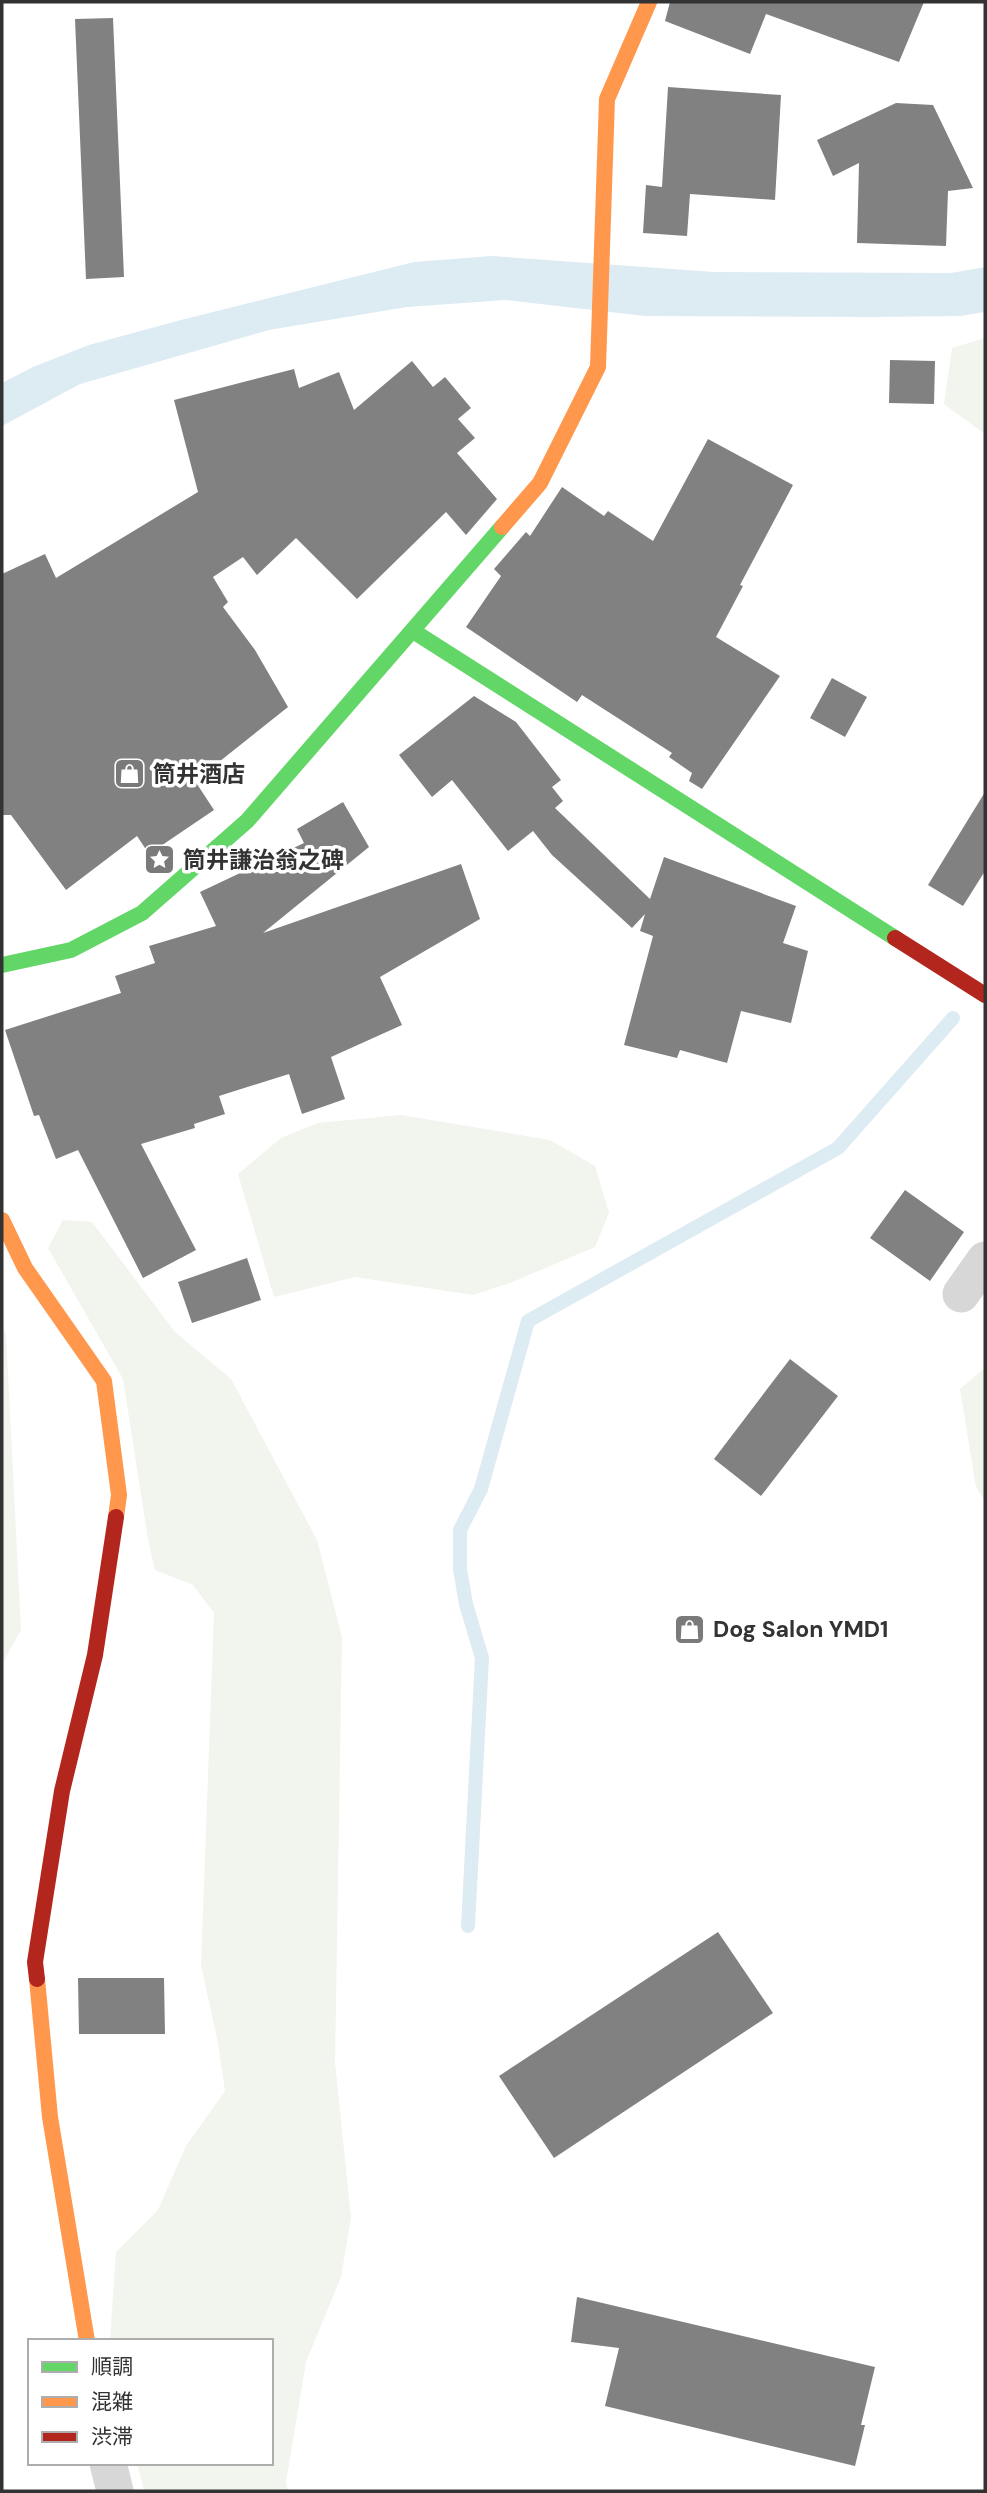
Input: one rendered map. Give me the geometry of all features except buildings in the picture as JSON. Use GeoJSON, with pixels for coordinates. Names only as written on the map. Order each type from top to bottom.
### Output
{"type":"FeatureCollection","features":[{"type":"Feature","properties":{"kind":"street"},"geometry":{"type":"LineString","coordinates":[[2,965],[71,950],[142,913],[247,821],[540,483],[598,367],[607,99],[649,2]]}},
{"type":"Feature","properties":{"kind":"street"},"geometry":{"type":"LineString","coordinates":[[414,631],[985,995]]}},
{"type":"Feature","properties":{"kind":"street"},"geometry":{"type":"LineString","coordinates":[[2,1220],[25,1268],[104,1381],[119,1495],[95,1655],[62,1791],[35,1962],[50,2117],[87,2339]]}},
{"type":"Feature","properties":{"kind":"street"},"geometry":{"type":"LineString","coordinates":[[961,1294],[985,1260]]}},
{"type":"Feature","properties":{"kind":"street"},"geometry":{"type":"LineString","coordinates":[[108,2465],[115,2491]]}},
{"type":"Feature","properties":{"kind":"shaded area"},"geometry":{"type":"Polygon","coordinates":[[[492,256],[714,272],[951,273],[985,267],[985,312],[960,316],[645,316],[505,300],[407,307],[269,330],[80,384],[2,426],[2,383],[33,367],[89,345],[414,262],[492,256]]]}},
{"type":"Feature","properties":{"kind":"shaded area"},"geometry":{"type":"Polygon","coordinates":[[[985,338],[985,434],[944,404],[952,348],[985,338]]]}},
{"type":"Feature","properties":{"kind":"shaded area"},"geometry":{"type":"Polygon","coordinates":[[[401,1115],[550,1140],[595,1166],[609,1213],[595,1247],[510,1283],[473,1295],[355,1277],[274,1297],[238,1174],[281,1138],[318,1123],[401,1115]]]}},
{"type":"Feature","properties":{"kind":"shaded area"},"geometry":{"type":"Polygon","coordinates":[[[63,1220],[92,1222],[175,1332],[231,1379],[317,1540],[342,1637],[335,2062],[351,2218],[341,2277],[306,2362],[286,2482],[288,2491],[144,2491],[138,2465],[273,2465],[273,2339],[110,2339],[116,2252],[158,2210],[186,2146],[225,2091],[218,2043],[201,1965],[214,1613],[193,1585],[155,1570],[123,1379],[48,1248],[63,1220]]]}},
{"type":"Feature","properties":{"kind":"shaded area"},"geometry":{"type":"Polygon","coordinates":[[[2,1326],[6,1335],[21,1630],[2,1664],[2,1326]]]}},
{"type":"Feature","properties":{"kind":"shaded area"},"geometry":{"type":"Polygon","coordinates":[[[985,1368],[985,1501],[976,1487],[960,1389],[985,1368]]]}},
{"type":"Feature","properties":{"kind":"waterway"},"geometry":{"type":"LineString","coordinates":[[468,1926],[482,1658],[466,1604],[460,1569],[460,1530],[481,1489],[528,1321],[838,1148],[953,1018]]}},
{"type":"Feature","properties":{"kind":"traffic: fast"},"geometry":{"type":"LineString","coordinates":[[2,965],[71,950],[142,913],[247,821],[502,527]]}},
{"type":"Feature","properties":{"kind":"traffic: fast"},"geometry":{"type":"LineString","coordinates":[[413,631],[895,938]]}},
{"type":"Feature","properties":{"kind":"traffic: slow"},"geometry":{"type":"LineString","coordinates":[[502,527],[540,483],[598,367],[607,99],[649,2]]}},
{"type":"Feature","properties":{"kind":"traffic: slow"},"geometry":{"type":"LineString","coordinates":[[2,1220],[25,1268],[104,1381],[119,1495],[116,1517]]}},
{"type":"Feature","properties":{"kind":"traffic: slow"},"geometry":{"type":"LineString","coordinates":[[37,1979],[50,2117],[87,2339]]}},
{"type":"Feature","properties":{"kind":"traffic: jam"},"geometry":{"type":"LineString","coordinates":[[895,938],[985,995]]}},
{"type":"Feature","properties":{"kind":"traffic: jam"},"geometry":{"type":"LineString","coordinates":[[37,1979],[35,1962],[62,1791],[95,1655],[116,1517]]}},
{"type":"Feature","properties":{"kind":"place","name":"筒井酒店"},"geometry":{"type":"Point","coordinates":[130,774]}},
{"type":"Feature","properties":{"kind":"place","name":"筒井謙治翁之碑"},"geometry":{"type":"Point","coordinates":[160,860]}},
{"type":"Feature","properties":{"kind":"place","name":"Dog Salon YMD1"},"geometry":{"type":"Point","coordinates":[690,1629]}}]}
